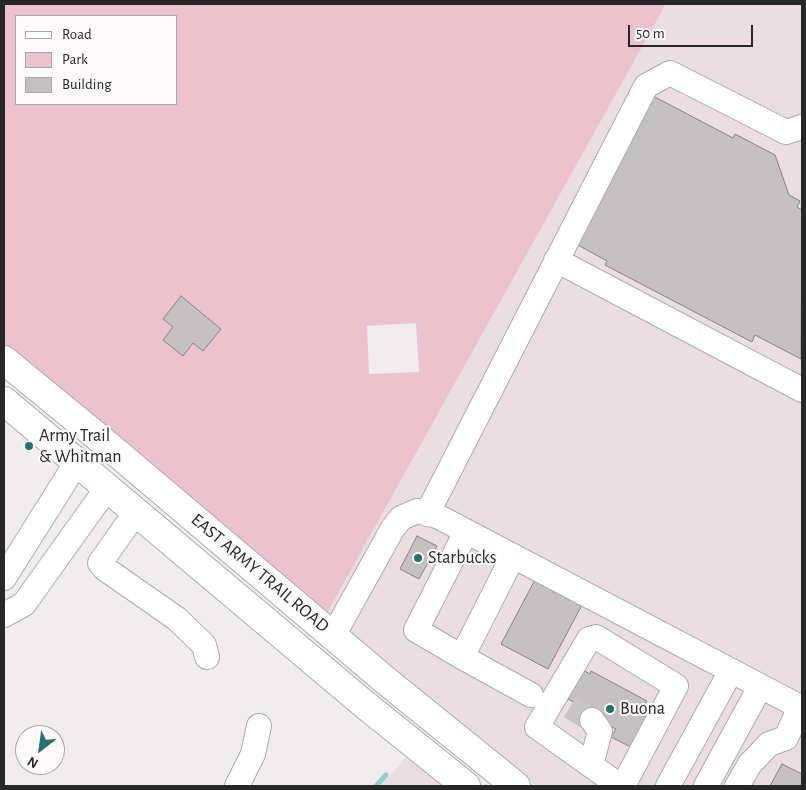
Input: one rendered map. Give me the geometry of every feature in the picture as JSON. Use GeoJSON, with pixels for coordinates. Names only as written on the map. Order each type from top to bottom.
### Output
{"type":"FeatureCollection","features":[{"type":"Feature","properties":{"kind":"main road","name":"EAST ARMY TRAIL ROAD"},"geometry":{"type":"LineString","coordinates":[[4,360],[333,636],[516,786]]}},
{"type":"Feature","properties":{"kind":"main road","name":"EAST ARMY TRAIL ROAD"},"geometry":{"type":"LineString","coordinates":[[4,401],[364,704],[466,786]]}},
{"type":"Feature","properties":{"kind":"street"},"geometry":{"type":"LineString","coordinates":[[427,514],[646,86],[670,73],[786,132],[802,127]]}},
{"type":"Feature","properties":{"kind":"street"},"geometry":{"type":"LineString","coordinates":[[556,260],[802,390]]}},
{"type":"Feature","properties":{"kind":"street"},"geometry":{"type":"LineString","coordinates":[[4,578],[77,462]]}},
{"type":"Feature","properties":{"kind":"street"},"geometry":{"type":"LineString","coordinates":[[4,615],[24,604],[107,488]]}},
{"type":"Feature","properties":{"kind":"street"},"geometry":{"type":"LineString","coordinates":[[333,636],[401,518],[417,511],[437,516],[801,708],[786,738],[770,744],[756,757],[737,786]]}},
{"type":"Feature","properties":{"kind":"street"},"geometry":{"type":"LineString","coordinates":[[136,512],[100,563],[104,568],[177,619],[204,645],[207,657]]}},
{"type":"Feature","properties":{"kind":"street"},"geometry":{"type":"LineString","coordinates":[[466,532],[416,630],[531,695]]}},
{"type":"Feature","properties":{"kind":"street"},"geometry":{"type":"LineString","coordinates":[[462,657],[513,556]]}},
{"type":"Feature","properties":{"kind":"street"},"geometry":{"type":"LineString","coordinates":[[634,660],[652,630]]}},
{"type":"Feature","properties":{"kind":"street"},"geometry":{"type":"LineString","coordinates":[[596,637],[634,660],[676,686],[622,786],[537,727],[564,700],[589,639],[596,637]]}},
{"type":"Feature","properties":{"kind":"street"},"geometry":{"type":"LineString","coordinates":[[668,786],[731,671]]}},
{"type":"Feature","properties":{"kind":"street"},"geometry":{"type":"LineString","coordinates":[[706,786],[760,687]]}},
{"type":"Feature","properties":{"kind":"street"},"geometry":{"type":"LineString","coordinates":[[591,765],[600,731],[592,720]]}},
{"type":"Feature","properties":{"kind":"street"},"geometry":{"type":"LineString","coordinates":[[237,786],[253,754],[259,726]]}},
{"type":"Feature","properties":{"kind":"shaded area"},"geometry":{"type":"Polygon","coordinates":[[[666,4],[802,4],[802,786],[537,786],[326,615],[666,4]]]}},
{"type":"Feature","properties":{"kind":"shaded area"},"geometry":{"type":"Polygon","coordinates":[[[411,752],[453,786],[380,786],[411,752]]]}},
{"type":"Feature","properties":{"kind":"green space"},"geometry":{"type":"Polygon","coordinates":[[[4,4],[666,4],[326,615],[4,345],[4,4]],[[181,297],[163,319],[173,327],[183,355],[193,343],[203,351],[221,329],[181,297]],[[416,323],[367,326],[369,374],[419,372],[416,323]]]}},
{"type":"Feature","properties":{"kind":"building"},"geometry":{"type":"Polygon","coordinates":[[[653,96],[733,138],[735,134],[775,155],[789,195],[800,201],[797,207],[802,210],[801,359],[755,335],[752,342],[605,265],[607,261],[576,244],[653,96]]]}},
{"type":"Feature","properties":{"kind":"building"},"geometry":{"type":"Polygon","coordinates":[[[181,296],[221,329],[203,351],[193,343],[183,356],[163,340],[173,327],[163,319],[181,296]]]}},
{"type":"Feature","properties":{"kind":"building","name":"Starbucks"},"geometry":{"type":"Polygon","coordinates":[[[417,536],[437,546],[419,579],[400,569],[417,536]]]}},
{"type":"Feature","properties":{"kind":"building"},"geometry":{"type":"Polygon","coordinates":[[[536,578],[583,603],[548,669],[501,644],[536,578]]]}},
{"type":"Feature","properties":{"kind":"building","name":"Buona"},"geometry":{"type":"Polygon","coordinates":[[[583,670],[590,674],[591,671],[647,701],[641,711],[648,715],[631,747],[611,737],[616,729],[573,706],[575,703],[568,699],[583,670]]]}},
{"type":"Feature","properties":{"kind":"building"},"geometry":{"type":"Polygon","coordinates":[[[782,764],[802,774],[802,786],[770,786],[782,764]]]}},
{"type":"Feature","properties":{"kind":"waterway"},"geometry":{"type":"LineString","coordinates":[[376,786],[386,775]]}},
{"type":"Feature","properties":{"kind":"tunnel"},"geometry":{"type":"LineString","coordinates":[[570,707],[592,720]]}},
{"type":"Feature","properties":{"kind":"place","name":"Army Trail & Whitman"},"geometry":{"type":"Point","coordinates":[29,446]}},
{"type":"Feature","properties":{"kind":"place","name":"Starbucks"},"geometry":{"type":"Point","coordinates":[418,558]}},
{"type":"Feature","properties":{"kind":"place","name":"Buona"},"geometry":{"type":"Point","coordinates":[610,709]}}]}
